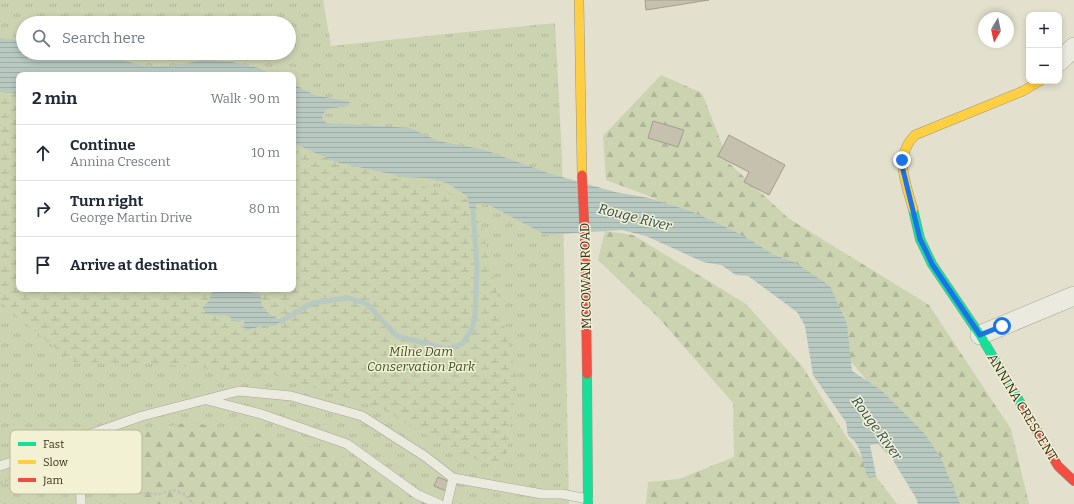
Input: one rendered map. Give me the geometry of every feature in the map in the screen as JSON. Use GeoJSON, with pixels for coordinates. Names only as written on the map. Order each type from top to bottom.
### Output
{"type":"FeatureCollection","features":[{"type":"Feature","properties":{"kind":"street","name":"MCCOWAN ROAD"},"geometry":{"type":"LineString","coordinates":[[579,0],[581,156],[585,241],[585,502]]}},
{"type":"Feature","properties":{"kind":"street"},"geometry":{"type":"LineString","coordinates":[[1062,59],[1074,47]]}},
{"type":"Feature","properties":{"kind":"street","name":"ANNINA CRESCENT"},"geometry":{"type":"LineString","coordinates":[[1035,84],[1023,91],[915,135],[908,142],[903,151],[902,160],[903,170],[920,239],[932,264],[980,335],[1058,466],[1074,481]]}},
{"type":"Feature","properties":{"kind":"street"},"geometry":{"type":"LineString","coordinates":[[980,335],[1074,296]]}},
{"type":"Feature","properties":{"kind":"lane"},"geometry":{"type":"LineString","coordinates":[[103,430],[142,416],[239,391],[291,396],[362,416],[426,457],[453,478],[542,494],[562,494],[585,502]]}},
{"type":"Feature","properties":{"kind":"lane"},"geometry":{"type":"LineString","coordinates":[[206,400],[261,414],[347,444],[418,495],[439,504]]}},
{"type":"Feature","properties":{"kind":"lane"},"geometry":{"type":"LineString","coordinates":[[0,466],[10,462]]}},
{"type":"Feature","properties":{"kind":"lane"},"geometry":{"type":"LineString","coordinates":[[447,504],[453,478]]}},
{"type":"Feature","properties":{"kind":"lane"},"geometry":{"type":"LineString","coordinates":[[81,494],[81,504]]}},
{"type":"Feature","properties":{"kind":"path"},"geometry":{"type":"LineString","coordinates":[[0,483],[10,479]]}},
{"type":"Feature","properties":{"kind":"path"},"geometry":{"type":"LineString","coordinates":[[142,493],[159,494],[174,490],[184,494],[194,504]]}},
{"type":"Feature","properties":{"kind":"green space","name":"Milne Dam Conservation Park"},"geometry":{"type":"Polygon","coordinates":[[[0,0],[323,0],[331,46],[555,23],[562,156],[569,504],[0,504],[0,0]]]}},
{"type":"Feature","properties":{"kind":"green space"},"geometry":{"type":"Polygon","coordinates":[[[661,75],[702,93],[729,163],[788,218],[929,305],[1011,429],[1029,504],[945,504],[873,388],[841,350],[720,245],[654,198],[606,180],[603,136],[661,75]]]}},
{"type":"Feature","properties":{"kind":"green space"},"geometry":{"type":"Polygon","coordinates":[[[0,81],[16,84],[16,292],[296,292],[296,145],[314,154],[476,202],[517,381],[505,466],[461,456],[382,409],[271,374],[144,363],[72,362],[0,302],[0,81]]]}},
{"type":"Feature","properties":{"kind":"green space"},"geometry":{"type":"Polygon","coordinates":[[[605,231],[633,235],[746,304],[802,366],[847,438],[897,504],[646,504],[648,482],[679,479],[734,457],[733,403],[659,318],[598,260],[605,231]]]}},
{"type":"Feature","properties":{"kind":"green space"},"geometry":{"type":"Polygon","coordinates":[[[188,422],[279,437],[362,462],[427,504],[145,504],[130,494],[142,494],[142,433],[188,422]]]}},
{"type":"Feature","properties":{"kind":"water"},"geometry":{"type":"Polygon","coordinates":[[[0,38],[16,40],[16,60],[119,60],[148,66],[171,66],[205,60],[232,62],[259,68],[268,72],[16,72],[16,93],[0,92],[0,38]]]}},
{"type":"Feature","properties":{"kind":"water","name":"Rouge River"},"geometry":{"type":"Polygon","coordinates":[[[296,86],[315,95],[350,102],[348,106],[326,109],[322,117],[326,123],[410,128],[438,141],[485,150],[548,173],[615,192],[649,198],[693,212],[740,234],[774,255],[794,262],[830,286],[847,324],[852,371],[881,390],[924,433],[941,458],[960,504],[918,504],[916,498],[891,457],[878,444],[870,445],[876,475],[870,478],[867,476],[859,448],[848,436],[846,422],[813,375],[805,326],[797,312],[748,276],[736,275],[721,265],[703,262],[646,236],[622,230],[546,235],[485,203],[477,204],[473,211],[470,209],[467,196],[447,183],[427,178],[404,177],[336,162],[296,144],[296,86]]]}},
{"type":"Feature","properties":{"kind":"water"},"geometry":{"type":"Polygon","coordinates":[[[212,292],[250,292],[261,295],[262,304],[266,311],[281,321],[275,326],[261,326],[245,331],[244,320],[237,322],[228,316],[205,314],[203,307],[209,301],[212,292]]]}},
{"type":"Feature","properties":{"kind":"building"},"geometry":{"type":"Polygon","coordinates":[[[645,0],[709,0],[646,10],[645,0]]]}},
{"type":"Feature","properties":{"kind":"building"},"geometry":{"type":"Polygon","coordinates":[[[653,121],[684,130],[678,147],[648,138],[653,121]]]}},
{"type":"Feature","properties":{"kind":"building"},"geometry":{"type":"Polygon","coordinates":[[[729,135],[785,165],[769,195],[744,182],[749,172],[718,156],[729,135]]]}},
{"type":"Feature","properties":{"kind":"building"},"geometry":{"type":"Polygon","coordinates":[[[438,477],[450,482],[446,491],[434,486],[438,477]]]}},
{"type":"Feature","properties":{"kind":"waterway"},"geometry":{"type":"LineString","coordinates":[[281,321],[312,303],[349,298],[367,304],[397,336],[447,349],[462,344],[472,329],[475,315],[477,267],[473,211]]}},
{"type":"Feature","properties":{"kind":"traffic: fast"},"geometry":{"type":"LineString","coordinates":[[913,209],[920,239],[932,264],[980,335],[1024,409]]}},
{"type":"Feature","properties":{"kind":"traffic: fast"},"geometry":{"type":"LineString","coordinates":[[587,374],[588,504]]}},
{"type":"Feature","properties":{"kind":"traffic: slow"},"geometry":{"type":"LineString","coordinates":[[579,0],[582,175]]}},
{"type":"Feature","properties":{"kind":"traffic: slow"},"geometry":{"type":"LineString","coordinates":[[913,209],[905,180],[903,161],[904,152],[908,143],[915,135],[1023,91],[1035,84]]}},
{"type":"Feature","properties":{"kind":"traffic: jam"},"geometry":{"type":"LineString","coordinates":[[582,175],[585,241],[587,374]]}},
{"type":"Feature","properties":{"kind":"traffic: jam"},"geometry":{"type":"LineString","coordinates":[[1024,409],[1058,466],[1074,481]]}},
{"type":"Feature","properties":{"kind":"route"},"geometry":{"type":"LineString","coordinates":[[902,160],[903,170],[920,239],[932,264],[980,335],[1002,326]]}}]}
